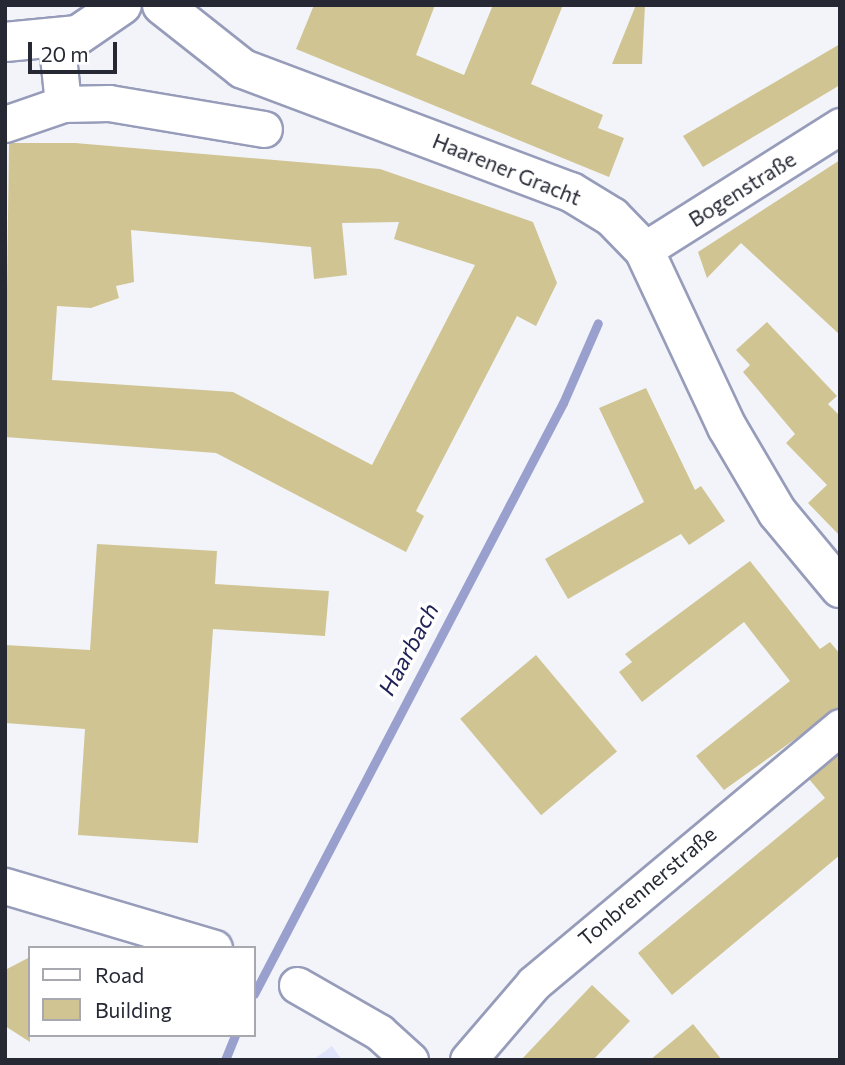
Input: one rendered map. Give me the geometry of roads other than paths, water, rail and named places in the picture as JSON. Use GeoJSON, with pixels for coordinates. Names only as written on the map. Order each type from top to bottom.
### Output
{"type":"FeatureCollection","features":[{"type":"Feature","properties":{"kind":"main road"},"geometry":{"type":"LineString","coordinates":[[5,42],[57,37],[90,29],[122,5]]}},
{"type":"Feature","properties":{"kind":"main road","name":"Haarener Gracht"},"geometry":{"type":"LineString","coordinates":[[162,5],[243,69],[571,192],[612,217],[644,250],[727,427],[777,512],[840,588]]}},
{"type":"Feature","properties":{"kind":"street"},"geometry":{"type":"LineString","coordinates":[[57,37],[63,104]]}},
{"type":"Feature","properties":{"kind":"street"},"geometry":{"type":"LineString","coordinates":[[5,124],[63,104],[166,109],[264,129]]}},
{"type":"Feature","properties":{"kind":"street","name":"Bogenstraße"},"geometry":{"type":"LineString","coordinates":[[644,250],[840,127]]}},
{"type":"Feature","properties":{"kind":"street","name":"Tonbrennerstraße"},"geometry":{"type":"LineString","coordinates":[[468,1060],[534,984],[840,727]]}},
{"type":"Feature","properties":{"kind":"street"},"geometry":{"type":"LineString","coordinates":[[5,886],[207,946]]}},
{"type":"Feature","properties":{"kind":"street"},"geometry":{"type":"LineString","coordinates":[[297,985],[379,1032],[410,1060]]}},
{"type":"Feature","properties":{"kind":"waterway","name":"Haarbach"},"geometry":{"type":"LineString","coordinates":[[256,990],[563,403],[598,323]]}},
{"type":"Feature","properties":{"kind":"waterway","name":"Haarbach"},"geometry":{"type":"LineString","coordinates":[[225,1060],[234,1037]]}}]}
